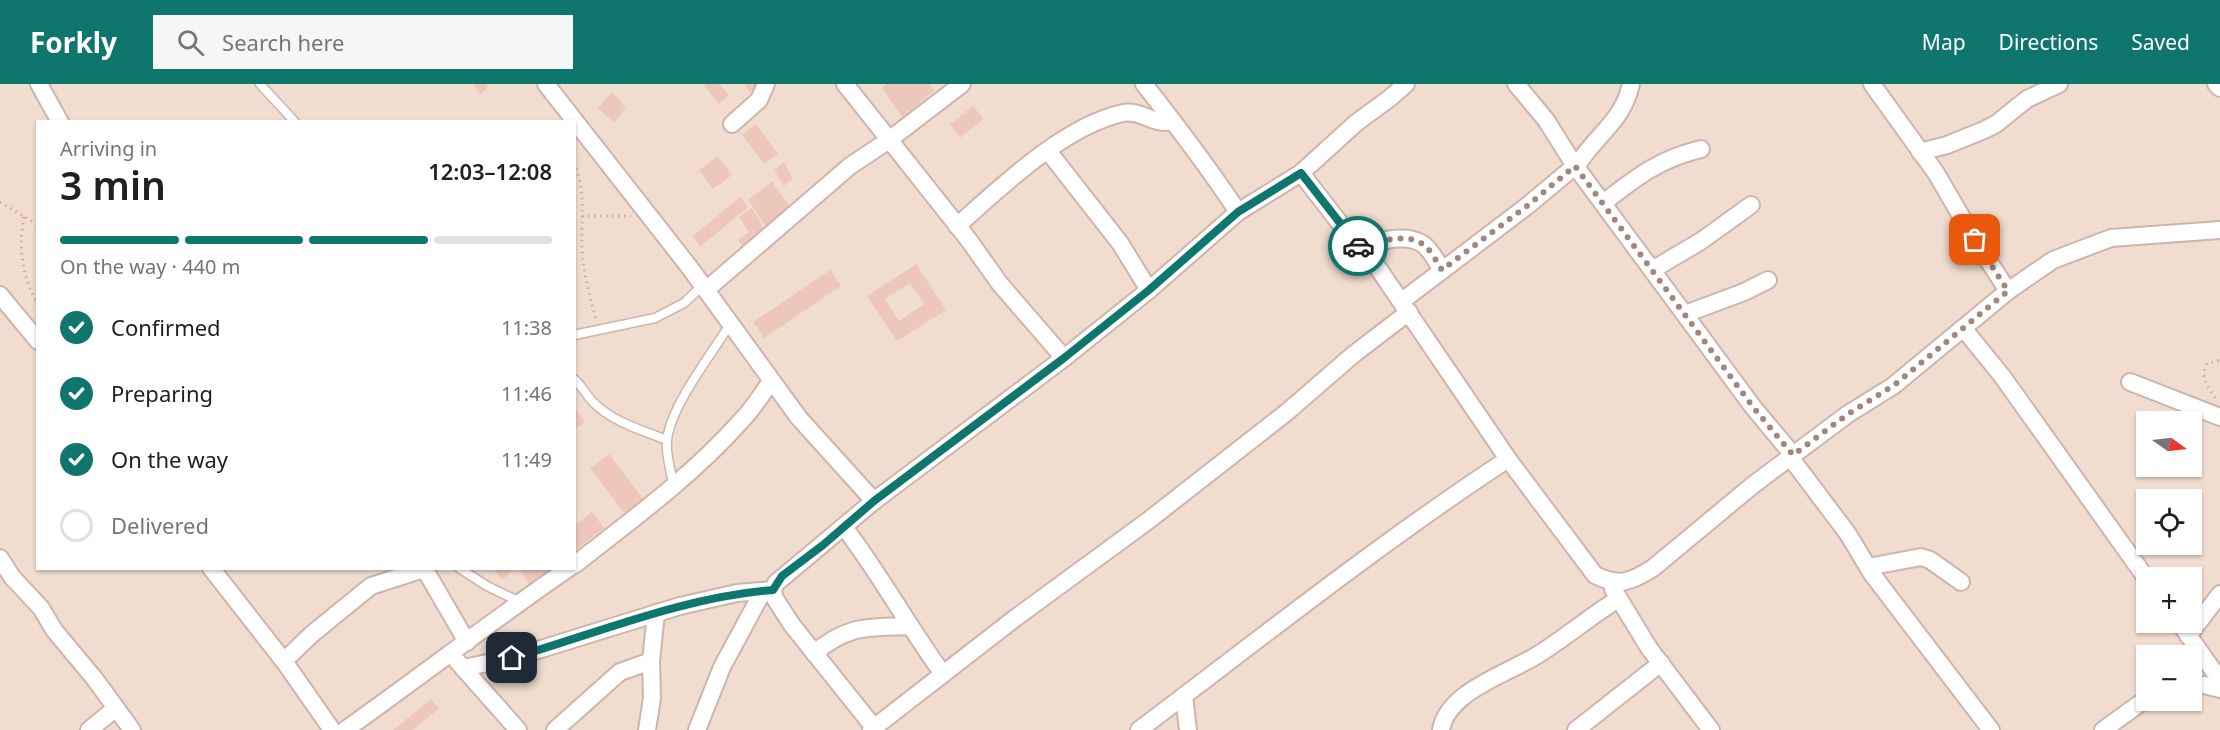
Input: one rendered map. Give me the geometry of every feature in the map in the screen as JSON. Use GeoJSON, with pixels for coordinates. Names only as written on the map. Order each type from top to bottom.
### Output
{"type":"FeatureCollection","features":[{"type":"Feature","properties":{"kind":"street"},"geometry":{"type":"LineString","coordinates":[[39,84],[59,120]]}},
{"type":"Feature","properties":{"kind":"street"},"geometry":{"type":"LineString","coordinates":[[546,84],[574,120]]}},
{"type":"Feature","properties":{"kind":"street"},"geometry":{"type":"LineString","coordinates":[[732,124],[759,100],[766,84]]}},
{"type":"Feature","properties":{"kind":"street"},"geometry":{"type":"LineString","coordinates":[[844,84],[1006,291],[1064,358]]}},
{"type":"Feature","properties":{"kind":"street"},"geometry":{"type":"LineString","coordinates":[[704,287],[850,166],[889,140],[962,84]]}},
{"type":"Feature","properties":{"kind":"street"},"geometry":{"type":"LineString","coordinates":[[1144,84],[1212,171],[1238,212]]}},
{"type":"Feature","properties":{"kind":"street"},"geometry":{"type":"LineString","coordinates":[[697,730],[722,667],[768,590],[782,576],[874,501],[1064,358],[1149,290],[1238,212],[1301,173],[1356,123],[1406,84]]}},
{"type":"Feature","properties":{"kind":"street"},"geometry":{"type":"LineString","coordinates":[[1516,84],[1546,120],[1575,167],[1791,456],[1848,534],[1868,567],[1991,730]]}},
{"type":"Feature","properties":{"kind":"street"},"geometry":{"type":"LineString","coordinates":[[768,590],[874,729],[1287,412],[1406,307],[1442,270],[1575,167],[1590,145],[1618,116],[1628,98],[1631,84]]}},
{"type":"Feature","properties":{"kind":"street"},"geometry":{"type":"LineString","coordinates":[[1872,84],[1936,173],[2008,291]]}},
{"type":"Feature","properties":{"kind":"street"},"geometry":{"type":"LineString","coordinates":[[1920,153],[1947,145],[1996,124],[2026,99],[2059,84]]}},
{"type":"Feature","properties":{"kind":"street"},"geometry":{"type":"LineString","coordinates":[[2216,84],[2220,88]]}},
{"type":"Feature","properties":{"kind":"street"},"geometry":{"type":"LineString","coordinates":[[957,226],[997,190],[1063,139],[1090,123],[1132,112],[1158,122],[1172,121]]}},
{"type":"Feature","properties":{"kind":"street"},"geometry":{"type":"LineString","coordinates":[[576,122],[704,287],[799,418],[874,501]]}},
{"type":"Feature","properties":{"kind":"street"},"geometry":{"type":"LineString","coordinates":[[1603,203],[1648,169],[1666,160],[1701,149]]}},
{"type":"Feature","properties":{"kind":"street"},"geometry":{"type":"LineString","coordinates":[[1048,151],[1120,243],[1149,290]]}},
{"type":"Feature","properties":{"kind":"street"},"geometry":{"type":"LineString","coordinates":[[1301,173],[1378,268],[1508,459],[1595,575],[1607,581],[1620,583],[1636,578],[1653,568],[1791,456],[1848,414],[1893,386],[2008,291],[2054,260],[2111,238],[2220,230]]}},
{"type":"Feature","properties":{"kind":"street"},"geometry":{"type":"LineString","coordinates":[[1652,270],[1701,241],[1751,206]]}},
{"type":"Feature","properties":{"kind":"street"},"geometry":{"type":"LineString","coordinates":[[1359,246],[1382,241],[1411,240],[1422,243],[1442,270]]}},
{"type":"Feature","properties":{"kind":"street"},"geometry":{"type":"LineString","coordinates":[[1685,314],[1744,292],[1768,280]]}},
{"type":"Feature","properties":{"kind":"street"},"geometry":{"type":"LineString","coordinates":[[0,295],[31,324]]}},
{"type":"Feature","properties":{"kind":"street"},"geometry":{"type":"LineString","coordinates":[[1964,328],[2002,376],[2138,567]]}},
{"type":"Feature","properties":{"kind":"street"},"geometry":{"type":"LineString","coordinates":[[576,563],[673,486],[742,421],[771,381]]}},
{"type":"Feature","properties":{"kind":"street"},"geometry":{"type":"LineString","coordinates":[[2130,382],[2220,417]]}},
{"type":"Feature","properties":{"kind":"street"},"geometry":{"type":"LineString","coordinates":[[1139,730],[1360,562],[1508,459]]}},
{"type":"Feature","properties":{"kind":"street"},"geometry":{"type":"LineString","coordinates":[[844,526],[863,551],[943,674]]}},
{"type":"Feature","properties":{"kind":"street"},"geometry":{"type":"LineString","coordinates":[[1868,567],[1922,557],[1961,582]]}},
{"type":"Feature","properties":{"kind":"street"},"geometry":{"type":"LineString","coordinates":[[0,558],[6,579],[41,608],[54,630],[94,678],[132,730]]}},
{"type":"Feature","properties":{"kind":"street"},"geometry":{"type":"LineString","coordinates":[[213,570],[284,661],[332,730]]}},
{"type":"Feature","properties":{"kind":"street"},"geometry":{"type":"LineString","coordinates":[[284,661],[312,634],[371,586],[421,570]]}},
{"type":"Feature","properties":{"kind":"street"},"geometry":{"type":"LineString","coordinates":[[425,570],[467,642]]}},
{"type":"Feature","properties":{"kind":"street"},"geometry":{"type":"LineString","coordinates":[[345,730],[566,570]]}},
{"type":"Feature","properties":{"kind":"street"},"geometry":{"type":"LineString","coordinates":[[1607,581],[1661,663],[1711,730]]}},
{"type":"Feature","properties":{"kind":"street"},"geometry":{"type":"LineString","coordinates":[[463,668],[512,658],[680,606],[737,593],[768,590]]}},
{"type":"Feature","properties":{"kind":"street"},"geometry":{"type":"LineString","coordinates":[[2220,594],[2186,639],[2220,680]]}},
{"type":"Feature","properties":{"kind":"street"},"geometry":{"type":"LineString","coordinates":[[1439,729],[1442,720],[1454,706],[1476,687],[1539,654],[1618,599]]}},
{"type":"Feature","properties":{"kind":"street"},"geometry":{"type":"LineString","coordinates":[[647,730],[652,698],[651,662],[656,614]]}},
{"type":"Feature","properties":{"kind":"street"},"geometry":{"type":"LineString","coordinates":[[814,653],[830,640],[848,631],[910,626]]}},
{"type":"Feature","properties":{"kind":"street"},"geometry":{"type":"LineString","coordinates":[[451,654],[518,730]]}},
{"type":"Feature","properties":{"kind":"street"},"geometry":{"type":"LineString","coordinates":[[555,730],[620,672],[651,662]]}},
{"type":"Feature","properties":{"kind":"street"},"geometry":{"type":"LineString","coordinates":[[1576,730],[1661,663]]}},
{"type":"Feature","properties":{"kind":"street"},"geometry":{"type":"LineString","coordinates":[[2202,685],[2220,689]]}},
{"type":"Feature","properties":{"kind":"street"},"geometry":{"type":"LineString","coordinates":[[1184,696],[1188,730]]}},
{"type":"Feature","properties":{"kind":"street"},"geometry":{"type":"LineString","coordinates":[[89,730],[116,708]]}},
{"type":"Feature","properties":{"kind":"street"},"geometry":{"type":"LineString","coordinates":[[2103,730],[2122,724],[2136,709]]}},
{"type":"Feature","properties":{"kind":"lane"},"geometry":{"type":"LineString","coordinates":[[260,84],[293,120]]}},
{"type":"Feature","properties":{"kind":"lane"},"geometry":{"type":"LineString","coordinates":[[576,335],[655,318],[684,303],[704,287]]}},
{"type":"Feature","properties":{"kind":"lane"},"geometry":{"type":"LineString","coordinates":[[673,486],[667,450],[668,434],[677,410],[730,324]]}},
{"type":"Feature","properties":{"kind":"lane"},"geometry":{"type":"LineString","coordinates":[[576,381],[593,402],[612,416],[667,440]]}},
{"type":"Feature","properties":{"kind":"lane"},"geometry":{"type":"LineString","coordinates":[[462,570],[487,586],[520,602]]}},
{"type":"Feature","properties":{"kind":"path"},"geometry":{"type":"LineString","coordinates":[[576,169],[583,190],[583,262],[599,330]]}},
{"type":"Feature","properties":{"kind":"path"},"geometry":{"type":"LineString","coordinates":[[0,202],[36,224]]}},
{"type":"Feature","properties":{"kind":"path"},"geometry":{"type":"LineString","coordinates":[[582,216],[651,217]]}},
{"type":"Feature","properties":{"kind":"path"},"geometry":{"type":"LineString","coordinates":[[24,217],[20,238],[21,260],[36,299]]}},
{"type":"Feature","properties":{"kind":"path"},"geometry":{"type":"LineString","coordinates":[[2220,360],[2206,364],[2203,372],[2205,381],[2217,402],[2220,417]]}},
{"type":"Feature","properties":{"kind":"shaded area"},"geometry":{"type":"Polygon","coordinates":[[[0,84],[2220,84],[2220,730],[0,730],[0,84]]]}},
{"type":"Feature","properties":{"kind":"building"},"geometry":{"type":"Polygon","coordinates":[[[473,84],[486,84],[488,88],[480,94],[473,84]]]}},
{"type":"Feature","properties":{"kind":"building"},"geometry":{"type":"Polygon","coordinates":[[[703,84],[720,84],[729,95],[719,104],[703,84]]]}},
{"type":"Feature","properties":{"kind":"building"},"geometry":{"type":"Polygon","coordinates":[[[745,84],[762,84],[749,92],[745,84]]]}},
{"type":"Feature","properties":{"kind":"building"},"geometry":{"type":"Polygon","coordinates":[[[886,84],[929,84],[934,91],[902,117],[882,88],[886,84]]]}},
{"type":"Feature","properties":{"kind":"building"},"geometry":{"type":"Polygon","coordinates":[[[612,92],[626,107],[614,123],[598,108],[612,92]]]}},
{"type":"Feature","properties":{"kind":"building"},"geometry":{"type":"Polygon","coordinates":[[[973,106],[984,119],[960,138],[950,124],[973,106]]]}},
{"type":"Feature","properties":{"kind":"building"},"geometry":{"type":"Polygon","coordinates":[[[756,124],[778,154],[764,164],[742,135],[756,124]]]}},
{"type":"Feature","properties":{"kind":"building"},"geometry":{"type":"Polygon","coordinates":[[[718,156],[732,175],[713,189],[699,170],[718,156]]]}},
{"type":"Feature","properties":{"kind":"building"},"geometry":{"type":"Polygon","coordinates":[[[784,162],[793,179],[784,186],[774,170],[784,162]]]}},
{"type":"Feature","properties":{"kind":"building"},"geometry":{"type":"Polygon","coordinates":[[[772,182],[797,216],[770,234],[748,199],[772,182]]]}},
{"type":"Feature","properties":{"kind":"building"},"geometry":{"type":"Polygon","coordinates":[[[740,197],[748,207],[700,247],[693,236],[740,197]]]}},
{"type":"Feature","properties":{"kind":"building"},"geometry":{"type":"Polygon","coordinates":[[[752,208],[770,239],[744,248],[738,240],[749,232],[739,217],[752,208]]]}},
{"type":"Feature","properties":{"kind":"building"},"geometry":{"type":"Polygon","coordinates":[[[916,264],[946,310],[897,341],[867,296],[916,264]],[[910,283],[885,299],[899,321],[924,304],[910,283]]]}},
{"type":"Feature","properties":{"kind":"building"},"geometry":{"type":"Polygon","coordinates":[[[830,270],[841,286],[764,338],[753,322],[830,270]]]}},
{"type":"Feature","properties":{"kind":"building"},"geometry":{"type":"Polygon","coordinates":[[[576,410],[585,422],[576,429],[576,410]]]}},
{"type":"Feature","properties":{"kind":"building"},"geometry":{"type":"Polygon","coordinates":[[[609,454],[644,500],[625,514],[590,468],[609,454]]]}},
{"type":"Feature","properties":{"kind":"building"},"geometry":{"type":"Polygon","coordinates":[[[592,512],[604,528],[576,549],[576,524],[592,512]]]}},
{"type":"Feature","properties":{"kind":"building"},"geometry":{"type":"Polygon","coordinates":[[[494,570],[514,570],[502,580],[494,570]]]}},
{"type":"Feature","properties":{"kind":"building"},"geometry":{"type":"Polygon","coordinates":[[[520,570],[549,570],[530,585],[520,570]]]}},
{"type":"Feature","properties":{"kind":"building"},"geometry":{"type":"Polygon","coordinates":[[[431,699],[439,709],[412,730],[393,730],[431,699]]]}},
{"type":"Feature","properties":{"kind":"way so far"},"geometry":{"type":"LineString","coordinates":[[1358,246],[1400,239],[1422,243],[1442,270],[1527,206],[1575,166],[1753,407],[1793,455],[1848,414],[1893,386],[2008,291],[1975,240]]}},
{"type":"Feature","properties":{"kind":"route"},"geometry":{"type":"LineString","coordinates":[[512,658],[570,642],[680,606],[737,593],[773,590],[782,576],[823,545],[874,501],[1064,358],[1190,256],[1238,212],[1301,173],[1358,246]]}}]}
